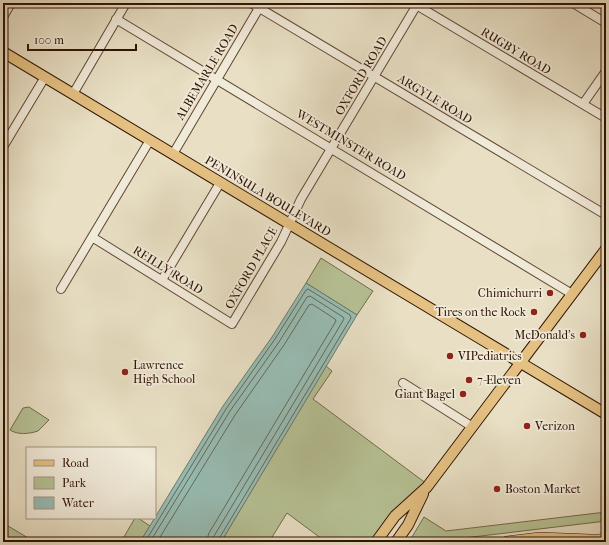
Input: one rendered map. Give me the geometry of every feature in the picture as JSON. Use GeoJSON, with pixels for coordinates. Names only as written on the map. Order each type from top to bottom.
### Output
{"type":"FeatureCollection","features":[{"type":"Feature","properties":{"kind":"highway"},"geometry":{"type":"LineString","coordinates":[[507,542],[540,538],[588,541],[606,539]]}},
{"type":"Feature","properties":{"kind":"main road","name":"PENINSULA BOULEVARD"},"geometry":{"type":"LineString","coordinates":[[3,52],[606,414]]}},
{"type":"Feature","properties":{"kind":"main road"},"geometry":{"type":"LineString","coordinates":[[396,542],[408,525],[427,487],[606,249]]}},
{"type":"Feature","properties":{"kind":"main road"},"geometry":{"type":"LineString","coordinates":[[376,542],[395,516],[427,487]]}},
{"type":"Feature","properties":{"kind":"street"},"geometry":{"type":"LineString","coordinates":[[3,17],[11,3]]}},
{"type":"Feature","properties":{"kind":"street"},"geometry":{"type":"LineString","coordinates":[[73,94],[126,3]]}},
{"type":"Feature","properties":{"kind":"street","name":"ARGYLE ROAD"},"geometry":{"type":"LineString","coordinates":[[251,3],[261,5],[374,76],[606,215]]}},
{"type":"Feature","properties":{"kind":"street"},"geometry":{"type":"LineString","coordinates":[[572,3],[606,23]]}},
{"type":"Feature","properties":{"kind":"street","name":"OXFORD ROAD"},"geometry":{"type":"LineString","coordinates":[[289,223],[301,199],[416,4]]}},
{"type":"Feature","properties":{"kind":"street","name":"RUGBY ROAD"},"geometry":{"type":"LineString","coordinates":[[416,4],[606,118]]}},
{"type":"Feature","properties":{"kind":"street","name":"ALBEMARLE ROAD"},"geometry":{"type":"LineString","coordinates":[[173,154],[261,5]]}},
{"type":"Feature","properties":{"kind":"street","name":"WESTMINSTER ROAD"},"geometry":{"type":"LineString","coordinates":[[116,19],[332,147],[572,294]]}},
{"type":"Feature","properties":{"kind":"street"},"geometry":{"type":"LineString","coordinates":[[583,104],[606,71]]}},
{"type":"Feature","properties":{"kind":"street"},"geometry":{"type":"LineString","coordinates":[[3,148],[45,77]]}},
{"type":"Feature","properties":{"kind":"street"},"geometry":{"type":"LineString","coordinates":[[61,289],[150,140]]}},
{"type":"Feature","properties":{"kind":"street"},"geometry":{"type":"LineString","coordinates":[[162,280],[220,183]]}},
{"type":"Feature","properties":{"kind":"street","name":"OXFORD PLACE"},"geometry":{"type":"LineString","coordinates":[[232,324],[281,242],[289,223]]}},
{"type":"Feature","properties":{"kind":"street","name":"REILLY ROAD"},"geometry":{"type":"LineString","coordinates":[[92,237],[232,324]]}},
{"type":"Feature","properties":{"kind":"street"},"geometry":{"type":"LineString","coordinates":[[403,383],[472,426]]}},
{"type":"Feature","properties":{"kind":"green space"},"geometry":{"type":"Polygon","coordinates":[[[321,258],[373,291],[357,315],[306,283],[321,258]]]}},
{"type":"Feature","properties":{"kind":"green space"},"geometry":{"type":"Polygon","coordinates":[[[326,366],[332,371],[313,399],[427,484],[375,542],[326,542],[287,513],[269,542],[221,542],[326,366]]]}},
{"type":"Feature","properties":{"kind":"green space"},"geometry":{"type":"Polygon","coordinates":[[[29,407],[49,420],[35,432],[20,433],[10,430],[23,408],[29,407]]]}},
{"type":"Feature","properties":{"kind":"green space"},"geometry":{"type":"Polygon","coordinates":[[[606,512],[606,521],[431,542],[409,542],[424,517],[446,531],[606,512]]]}},
{"type":"Feature","properties":{"kind":"green space"},"geometry":{"type":"Polygon","coordinates":[[[134,519],[140,519],[150,526],[140,542],[121,542],[134,519]]]}},
{"type":"Feature","properties":{"kind":"green space"},"geometry":{"type":"Polygon","coordinates":[[[3,523],[35,542],[3,542],[3,523]]]}},
{"type":"Feature","properties":{"kind":"water"},"geometry":{"type":"Polygon","coordinates":[[[306,283],[357,315],[221,542],[140,542],[154,519],[156,519],[156,516],[223,406],[272,337],[306,283]]]}},
{"type":"Feature","properties":{"kind":"place","name":"Chimichurri"},"geometry":{"type":"Point","coordinates":[550,293]}},
{"type":"Feature","properties":{"kind":"place","name":"Tires on the Rock"},"geometry":{"type":"Point","coordinates":[534,312]}},
{"type":"Feature","properties":{"kind":"place","name":"McDonald's"},"geometry":{"type":"Point","coordinates":[583,335]}},
{"type":"Feature","properties":{"kind":"place","name":"VIPediatrics"},"geometry":{"type":"Point","coordinates":[450,356]}},
{"type":"Feature","properties":{"kind":"place","name":"Lawrence High School"},"geometry":{"type":"Point","coordinates":[125,372]}},
{"type":"Feature","properties":{"kind":"place","name":"7-Eleven"},"geometry":{"type":"Point","coordinates":[469,380]}},
{"type":"Feature","properties":{"kind":"place","name":"Giant Bagel"},"geometry":{"type":"Point","coordinates":[463,394]}},
{"type":"Feature","properties":{"kind":"place","name":"Verizon"},"geometry":{"type":"Point","coordinates":[527,426]}},
{"type":"Feature","properties":{"kind":"place","name":"Boston Market"},"geometry":{"type":"Point","coordinates":[497,489]}}]}
